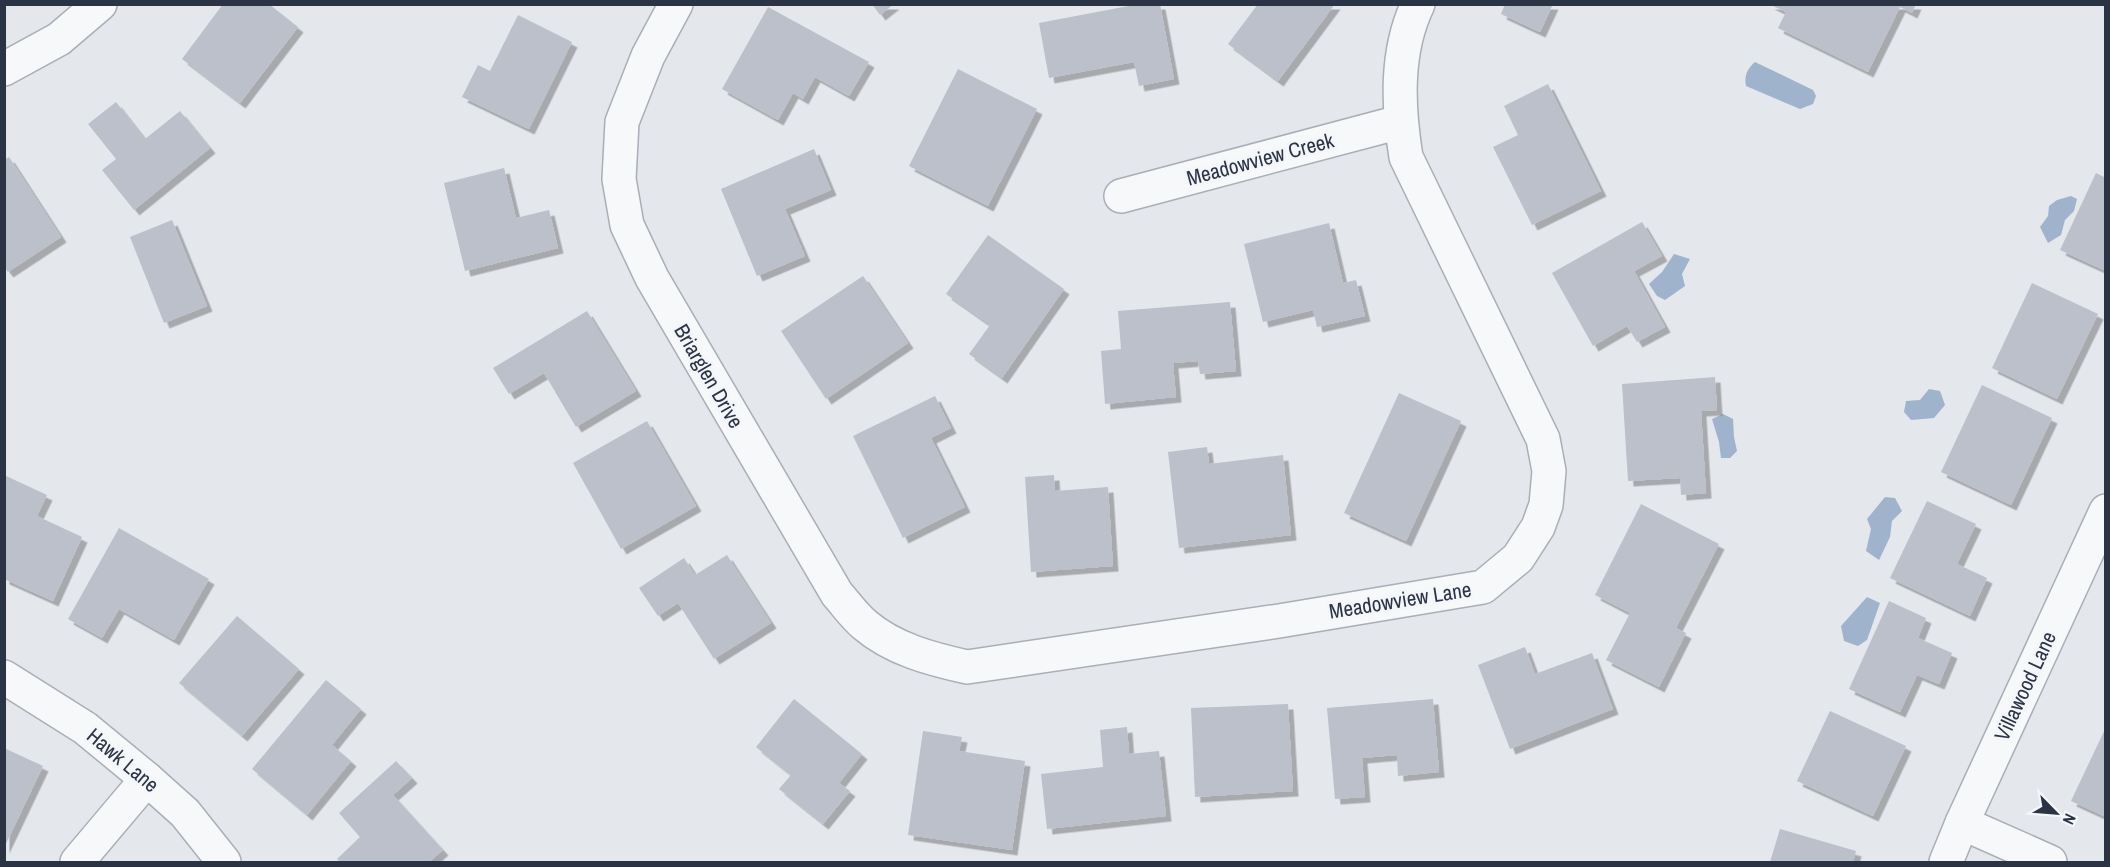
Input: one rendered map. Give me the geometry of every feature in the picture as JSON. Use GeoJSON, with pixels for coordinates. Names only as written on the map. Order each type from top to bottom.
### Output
{"type":"FeatureCollection","features":[{"type":"Feature","properties":{"kind":"street"},"geometry":{"type":"LineString","coordinates":[[4,69],[59,39],[100,4]]}},
{"type":"Feature","properties":{"kind":"street","name":"Briarglen Drive"},"geometry":{"type":"LineString","coordinates":[[676,4],[648,56],[622,122],[619,179],[627,225],[652,278],[837,594],[864,625],[889,642],[933,660],[967,667]]}},
{"type":"Feature","properties":{"kind":"street","name":"Meadowview Lane"},"geometry":{"type":"LineString","coordinates":[[967,667],[1279,621],[1483,587],[1518,558],[1538,527],[1546,505],[1549,471],[1543,439],[1406,157],[1400,122],[1401,59],[1418,4]]}},
{"type":"Feature","properties":{"kind":"street","name":"Meadowview Creek"},"geometry":{"type":"LineString","coordinates":[[1121,196],[1400,122]]}},
{"type":"Feature","properties":{"kind":"street","name":"Villawood Lane"},"geometry":{"type":"LineString","coordinates":[[1946,862],[2106,510]]}},
{"type":"Feature","properties":{"kind":"street","name":"Hawk Lane"},"geometry":{"type":"LineString","coordinates":[[4,677],[85,728],[147,779],[185,813],[224,862]]}},
{"type":"Feature","properties":{"kind":"street"},"geometry":{"type":"LineString","coordinates":[[76,862],[147,779]]}},
{"type":"Feature","properties":{"kind":"street"},"geometry":{"type":"LineString","coordinates":[[1962,823],[2050,862]]}},
{"type":"Feature","properties":{"kind":"water"},"geometry":{"type":"Polygon","coordinates":[[[1755,62],[1813,90],[1816,96],[1813,104],[1800,109],[1746,86],[1747,73],[1755,62]]]}},
{"type":"Feature","properties":{"kind":"water"},"geometry":{"type":"Polygon","coordinates":[[[2071,196],[2077,199],[2074,211],[2065,220],[2061,235],[2048,243],[2040,227],[2048,216],[2049,206],[2057,200],[2071,196]]]}},
{"type":"Feature","properties":{"kind":"water"},"geometry":{"type":"Polygon","coordinates":[[[1674,254],[1690,259],[1682,274],[1685,286],[1665,300],[1657,296],[1649,284],[1662,272],[1674,254]]]}},
{"type":"Feature","properties":{"kind":"water"},"geometry":{"type":"Polygon","coordinates":[[[1929,389],[1940,391],[1945,405],[1934,418],[1911,420],[1904,412],[1906,401],[1920,400],[1929,389]]]}},
{"type":"Feature","properties":{"kind":"water"},"geometry":{"type":"Polygon","coordinates":[[[1723,414],[1733,419],[1737,451],[1730,458],[1721,458],[1712,419],[1723,414]]]}},
{"type":"Feature","properties":{"kind":"water"},"geometry":{"type":"Polygon","coordinates":[[[1885,497],[1895,498],[1902,511],[1892,521],[1890,537],[1879,560],[1866,551],[1871,529],[1867,519],[1885,497]]]}},
{"type":"Feature","properties":{"kind":"water"},"geometry":{"type":"Polygon","coordinates":[[[1867,597],[1880,603],[1867,640],[1858,646],[1844,641],[1841,626],[1867,597]]]}},
{"type":"Feature","properties":{"kind":"building"},"geometry":{"type":"Polygon","coordinates":[[[223,4],[269,4],[298,27],[240,103],[182,59],[223,4]]]}},
{"type":"Feature","properties":{"kind":"building"},"geometry":{"type":"Polygon","coordinates":[[[872,4],[894,4],[880,15],[872,4]]]}},
{"type":"Feature","properties":{"kind":"building"},"geometry":{"type":"Polygon","coordinates":[[[1139,4],[1160,4],[1174,79],[1139,86],[1134,62],[1049,78],[1039,23],[1139,4]]]}},
{"type":"Feature","properties":{"kind":"building"},"geometry":{"type":"Polygon","coordinates":[[[1258,4],[1335,4],[1278,81],[1228,44],[1258,4]]]}},
{"type":"Feature","properties":{"kind":"building"},"geometry":{"type":"Polygon","coordinates":[[[1505,4],[1553,4],[1540,32],[1501,14],[1505,4]]]}},
{"type":"Feature","properties":{"kind":"building"},"geometry":{"type":"Polygon","coordinates":[[[1769,4],[1916,4],[1912,13],[1900,7],[1868,72],[1778,28],[1786,12],[1769,4]]]}},
{"type":"Feature","properties":{"kind":"building"},"geometry":{"type":"Polygon","coordinates":[[[768,7],[869,62],[849,96],[815,77],[803,99],[793,93],[778,120],[722,89],[768,7]]]}},
{"type":"Feature","properties":{"kind":"building"},"geometry":{"type":"Polygon","coordinates":[[[518,15],[572,42],[529,129],[462,97],[478,65],[490,71],[518,15]]]}},
{"type":"Feature","properties":{"kind":"building"},"geometry":{"type":"Polygon","coordinates":[[[958,69],[1037,109],[988,206],[909,166],[958,69]]]}},
{"type":"Feature","properties":{"kind":"building"},"geometry":{"type":"Polygon","coordinates":[[[1548,84],[1601,191],[1532,225],[1493,147],[1518,135],[1504,106],[1548,84]]]}},
{"type":"Feature","properties":{"kind":"building"},"geometry":{"type":"Polygon","coordinates":[[[116,102],[145,139],[180,111],[210,148],[134,210],[102,170],[116,159],[88,124],[116,102]]]}},
{"type":"Feature","properties":{"kind":"building"},"geometry":{"type":"Polygon","coordinates":[[[814,149],[831,190],[785,209],[805,256],[757,276],[721,189],[814,149]]]}},
{"type":"Feature","properties":{"kind":"building"},"geometry":{"type":"Polygon","coordinates":[[[9,157],[61,237],[8,272],[4,267],[4,160],[9,157]]]}},
{"type":"Feature","properties":{"kind":"building"},"geometry":{"type":"Polygon","coordinates":[[[504,168],[516,218],[549,210],[558,248],[465,271],[444,183],[504,168]]]}},
{"type":"Feature","properties":{"kind":"building"},"geometry":{"type":"Polygon","coordinates":[[[2096,173],[2106,178],[2106,271],[2060,250],[2096,173]]]}},
{"type":"Feature","properties":{"kind":"building"},"geometry":{"type":"Polygon","coordinates":[[[172,220],[207,306],[164,323],[130,237],[172,220]]]}},
{"type":"Feature","properties":{"kind":"building"},"geometry":{"type":"Polygon","coordinates":[[[1642,222],[1662,256],[1634,271],[1665,327],[1637,342],[1627,326],[1593,346],[1552,273],[1642,222]]]}},
{"type":"Feature","properties":{"kind":"building"},"geometry":{"type":"Polygon","coordinates":[[[1329,223],[1343,283],[1356,280],[1365,316],[1317,327],[1313,310],[1263,322],[1244,244],[1329,223]]]}},
{"type":"Feature","properties":{"kind":"building"},"geometry":{"type":"Polygon","coordinates":[[[988,235],[1064,289],[1002,378],[969,354],[990,325],[946,294],[988,235]]]}},
{"type":"Feature","properties":{"kind":"building"},"geometry":{"type":"Polygon","coordinates":[[[863,276],[908,343],[826,399],[781,331],[863,276]]]}},
{"type":"Feature","properties":{"kind":"building"},"geometry":{"type":"Polygon","coordinates":[[[2032,283],[2098,314],[2057,399],[1992,368],[2032,283]]]}},
{"type":"Feature","properties":{"kind":"building"},"geometry":{"type":"Polygon","coordinates":[[[1230,302],[1236,371],[1200,374],[1198,361],[1173,363],[1176,397],[1105,404],[1101,351],[1121,349],[1118,311],[1230,302]]]}},
{"type":"Feature","properties":{"kind":"building"},"geometry":{"type":"Polygon","coordinates":[[[587,311],[636,391],[576,427],[544,373],[509,394],[493,368],[587,311]]]}},
{"type":"Feature","properties":{"kind":"building"},"geometry":{"type":"Polygon","coordinates":[[[1715,377],[1717,410],[1701,411],[1706,493],[1681,495],[1680,478],[1628,481],[1622,384],[1715,377]]]}},
{"type":"Feature","properties":{"kind":"building"},"geometry":{"type":"Polygon","coordinates":[[[1982,385],[2052,418],[2011,505],[1941,472],[1982,385]]]}},
{"type":"Feature","properties":{"kind":"building"},"geometry":{"type":"Polygon","coordinates":[[[1399,393],[1461,421],[1406,541],[1344,513],[1399,393]]]}},
{"type":"Feature","properties":{"kind":"building"},"geometry":{"type":"Polygon","coordinates":[[[935,396],[951,428],[931,438],[965,507],[903,538],[853,436],[935,396]]]}},
{"type":"Feature","properties":{"kind":"building"},"geometry":{"type":"Polygon","coordinates":[[[647,421],[696,506],[621,549],[573,463],[647,421]]]}},
{"type":"Feature","properties":{"kind":"building"},"geometry":{"type":"Polygon","coordinates":[[[1207,447],[1209,464],[1283,455],[1291,535],[1179,548],[1168,452],[1207,447]]]}},
{"type":"Feature","properties":{"kind":"building"},"geometry":{"type":"Polygon","coordinates":[[[4,475],[47,495],[37,516],[82,537],[53,601],[4,579],[4,475]]]}},
{"type":"Feature","properties":{"kind":"building"},"geometry":{"type":"Polygon","coordinates":[[[1054,475],[1055,491],[1108,487],[1113,566],[1031,572],[1025,477],[1054,475]]]}},
{"type":"Feature","properties":{"kind":"building"},"geometry":{"type":"Polygon","coordinates":[[[1927,501],[1976,524],[1957,564],[1987,578],[1970,616],[1890,578],[1927,501]]]}},
{"type":"Feature","properties":{"kind":"building"},"geometry":{"type":"Polygon","coordinates":[[[1641,504],[1719,544],[1676,628],[1686,633],[1659,687],[1606,660],[1630,613],[1595,595],[1641,504]]]}},
{"type":"Feature","properties":{"kind":"building"},"geometry":{"type":"Polygon","coordinates":[[[119,528],[209,579],[174,640],[119,609],[102,638],[68,619],[119,528]]]}},
{"type":"Feature","properties":{"kind":"building"},"geometry":{"type":"Polygon","coordinates":[[[727,555],[771,623],[714,659],[678,603],[658,616],[639,588],[684,558],[695,575],[727,555]]]}},
{"type":"Feature","properties":{"kind":"building"},"geometry":{"type":"Polygon","coordinates":[[[1889,601],[1926,618],[1918,638],[1952,653],[1939,684],[1917,675],[1900,712],[1849,689],[1889,601]]]}},
{"type":"Feature","properties":{"kind":"building"},"geometry":{"type":"Polygon","coordinates":[[[237,616],[299,669],[242,736],[179,683],[237,616]]]}},
{"type":"Feature","properties":{"kind":"building"},"geometry":{"type":"Polygon","coordinates":[[[1525,647],[1535,674],[1592,653],[1613,709],[1510,749],[1478,665],[1525,647]]]}},
{"type":"Feature","properties":{"kind":"building"},"geometry":{"type":"Polygon","coordinates":[[[326,680],[361,709],[332,745],[351,761],[307,815],[252,769],[326,680]]]}},
{"type":"Feature","properties":{"kind":"building"},"geometry":{"type":"Polygon","coordinates":[[[794,699],[862,754],[839,783],[850,791],[823,824],[779,789],[791,775],[756,747],[794,699]]]}},
{"type":"Feature","properties":{"kind":"building"},"geometry":{"type":"Polygon","coordinates":[[[1433,699],[1439,772],[1398,776],[1397,755],[1362,758],[1365,797],[1335,799],[1327,708],[1433,699]]]}},
{"type":"Feature","properties":{"kind":"building"},"geometry":{"type":"Polygon","coordinates":[[[1288,704],[1293,791],[1195,797],[1191,708],[1288,704]]]}},
{"type":"Feature","properties":{"kind":"building"},"geometry":{"type":"Polygon","coordinates":[[[1830,711],[1906,746],[1873,816],[1797,781],[1830,711]]]}},
{"type":"Feature","properties":{"kind":"building"},"geometry":{"type":"Polygon","coordinates":[[[1127,727],[1129,754],[1159,751],[1166,816],[1047,829],[1041,774],[1103,767],[1100,730],[1127,727]]]}},
{"type":"Feature","properties":{"kind":"building"},"geometry":{"type":"Polygon","coordinates":[[[2106,727],[2106,817],[2071,801],[2106,727]]]}},
{"type":"Feature","properties":{"kind":"building"},"geometry":{"type":"Polygon","coordinates":[[[923,731],[962,737],[959,751],[1025,761],[1012,850],[908,835],[923,731]]]}},
{"type":"Feature","properties":{"kind":"building"},"geometry":{"type":"Polygon","coordinates":[[[4,748],[43,766],[4,848],[4,748]]]}},
{"type":"Feature","properties":{"kind":"building"},"geometry":{"type":"Polygon","coordinates":[[[396,761],[412,778],[393,795],[443,850],[429,862],[340,862],[337,859],[360,837],[339,813],[396,761]]]}},
{"type":"Feature","properties":{"kind":"building"},"geometry":{"type":"Polygon","coordinates":[[[1780,829],[1856,851],[1853,862],[1770,862],[1780,829]]]}}]}
